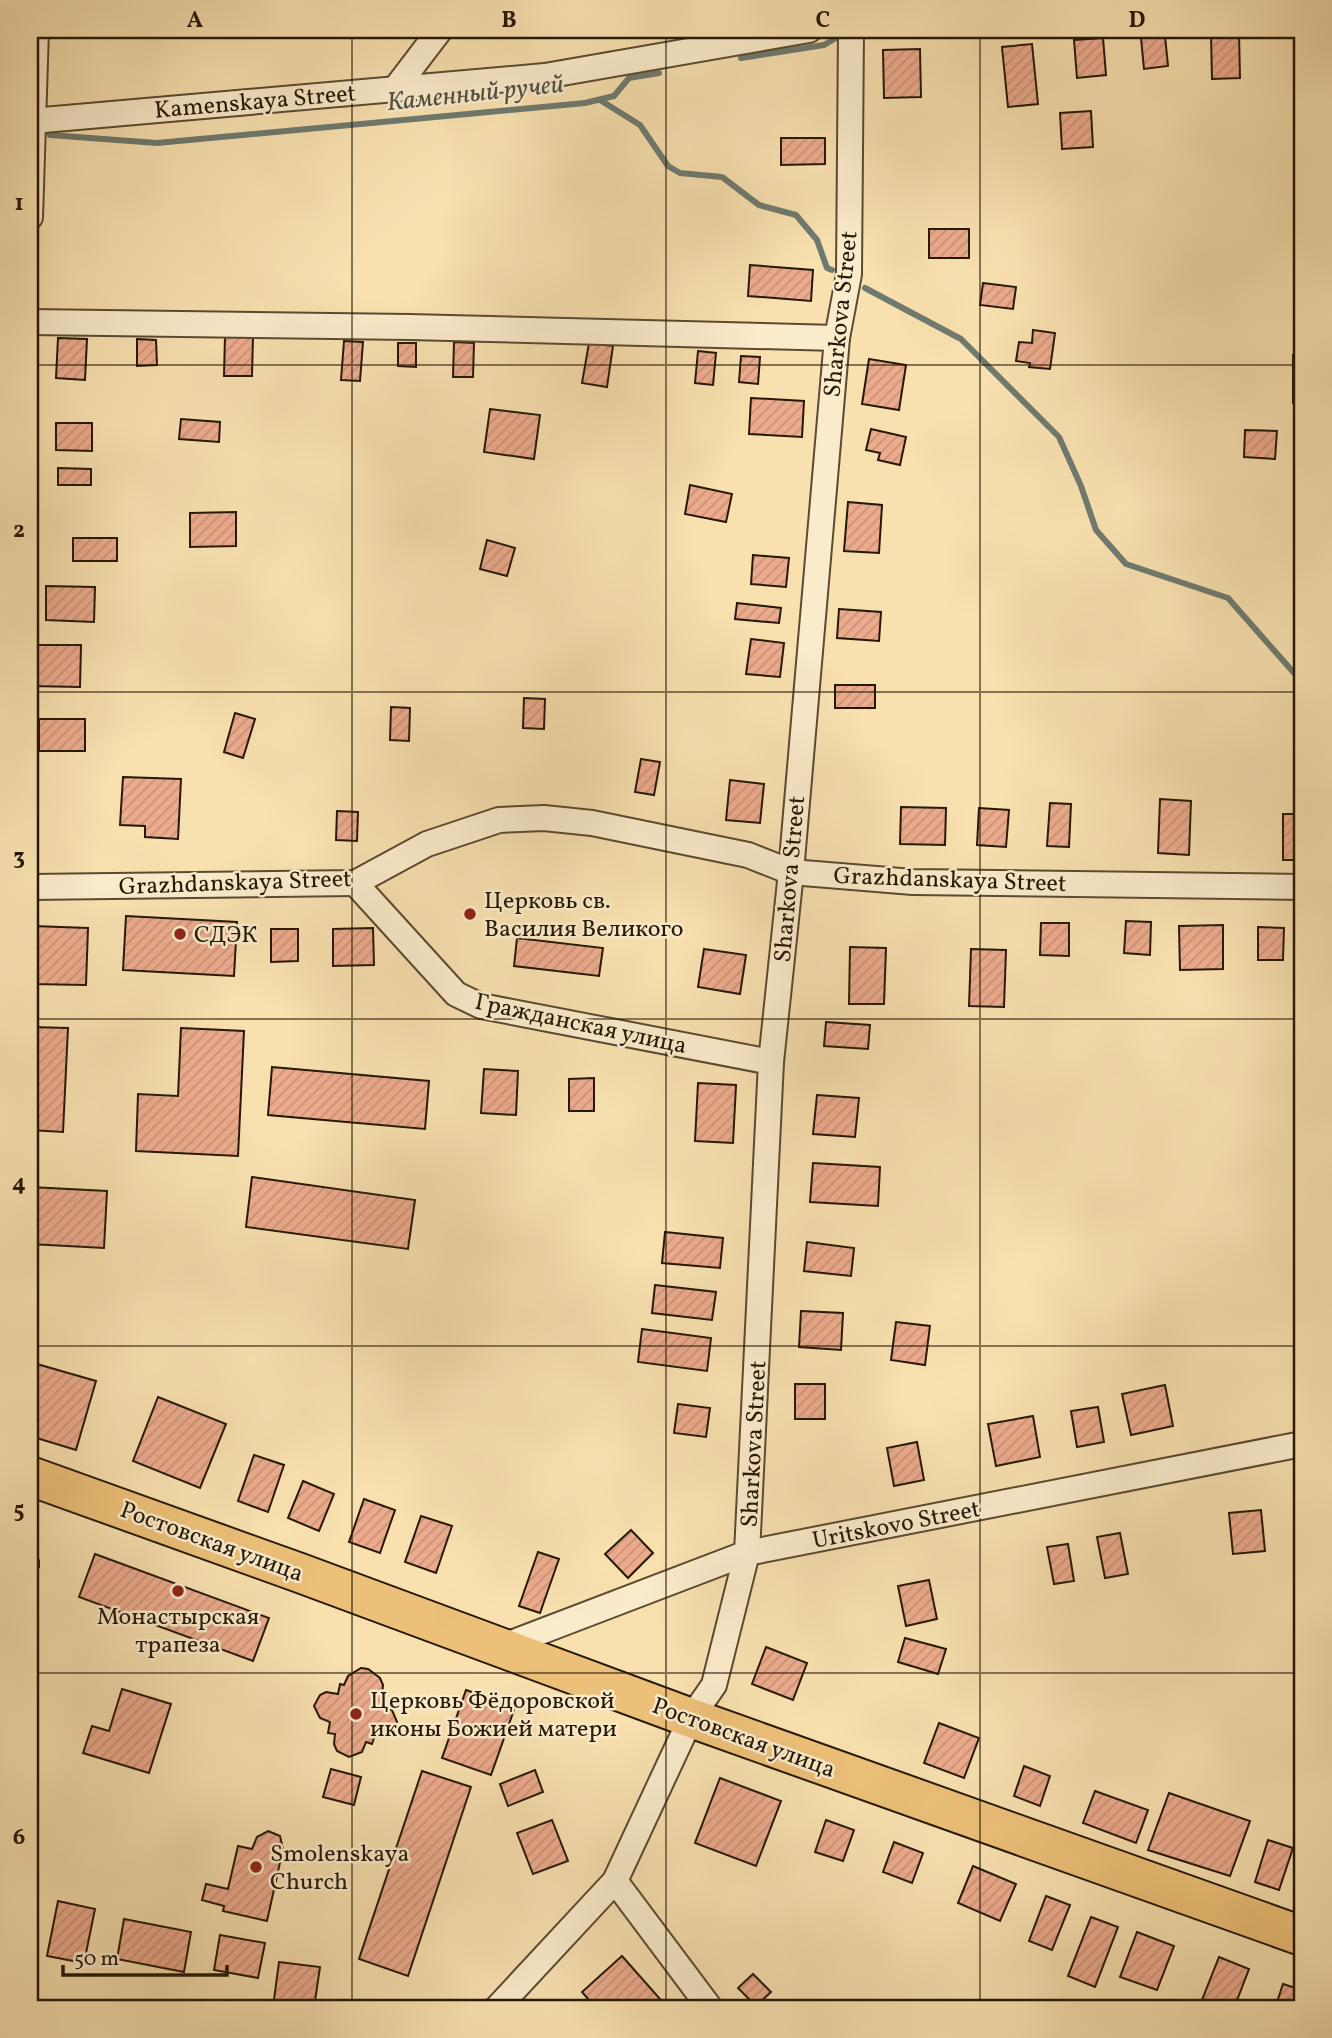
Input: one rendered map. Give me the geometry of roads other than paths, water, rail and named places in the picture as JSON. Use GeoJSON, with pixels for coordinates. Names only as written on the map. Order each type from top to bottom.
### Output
{"type":"FeatureCollection","features":[{"type":"Feature","properties":{"kind":"main road","name":"Ростовская улица"},"geometry":{"type":"LineString","coordinates":[[30,1476],[691,1718],[1302,1937]]}},
{"type":"Feature","properties":{"kind":"street"},"geometry":{"type":"LineString","coordinates":[[30,215],[36,30]]}},
{"type":"Feature","properties":{"kind":"street"},"geometry":{"type":"LineString","coordinates":[[396,89],[440,30]]}},
{"type":"Feature","properties":{"kind":"street","name":"Kamenskaya Street"},"geometry":{"type":"LineString","coordinates":[[32,121],[545,76],[809,30]]}},
{"type":"Feature","properties":{"kind":"street","name":"Sharkova Street"},"geometry":{"type":"LineString","coordinates":[[497,2008],[615,1881],[691,1718],[714,1685],[747,1553],[771,1062],[791,872],[837,338],[849,274],[850,30]]}},
{"type":"Feature","properties":{"kind":"street"},"geometry":{"type":"LineString","coordinates":[[30,322],[410,327],[837,338]]}},
{"type":"Feature","properties":{"kind":"street","name":"Grazhdanskaya Street"},"geometry":{"type":"LineString","coordinates":[[30,887],[355,883],[426,844],[499,820],[544,818],[592,823],[748,855],[791,872],[913,882],[1302,887]]}},
{"type":"Feature","properties":{"kind":"street","name":"Гражданская улица"},"geometry":{"type":"LineString","coordinates":[[355,883],[456,995],[481,1006],[771,1062]]}},
{"type":"Feature","properties":{"kind":"street","name":"Uritskovo Street"},"geometry":{"type":"LineString","coordinates":[[501,1647],[747,1553],[1302,1444]]}},
{"type":"Feature","properties":{"kind":"street"},"geometry":{"type":"LineString","coordinates":[[615,1881],[710,2008]]}},
{"type":"Feature","properties":{"kind":"waterway"},"geometry":{"type":"LineString","coordinates":[[741,58],[824,45],[836,38]]}},
{"type":"Feature","properties":{"kind":"waterway","name":"Каменный ручей"},"geometry":{"type":"LineString","coordinates":[[50,135],[157,143],[585,103],[614,96],[629,78],[659,73]]}},
{"type":"Feature","properties":{"kind":"waterway","name":"Каменный ручей"},"geometry":{"type":"LineString","coordinates":[[600,100],[640,125],[668,166],[680,173],[722,177],[759,205],[796,215],[817,240],[827,268],[832,270]]}},
{"type":"Feature","properties":{"kind":"waterway","name":"Каменный ручей"},"geometry":{"type":"LineString","coordinates":[[865,288],[961,339],[1059,437],[1081,486],[1096,530],[1126,564],[1228,598],[1302,682]]}},
{"type":"Feature","properties":{"kind":"place","name":"Церковь св. Василия Великого"},"geometry":{"type":"Point","coordinates":[470,914]}},
{"type":"Feature","properties":{"kind":"place","name":"СДЭК"},"geometry":{"type":"Point","coordinates":[180,934]}},
{"type":"Feature","properties":{"kind":"place","name":"Монастырская трапеза"},"geometry":{"type":"Point","coordinates":[178,1591]}},
{"type":"Feature","properties":{"kind":"place","name":"Церковь Фёдоровской иконы Божией матери"},"geometry":{"type":"Point","coordinates":[356,1714]}},
{"type":"Feature","properties":{"kind":"place","name":"Smolenskaya Church"},"geometry":{"type":"Point","coordinates":[256,1867]}}]}
